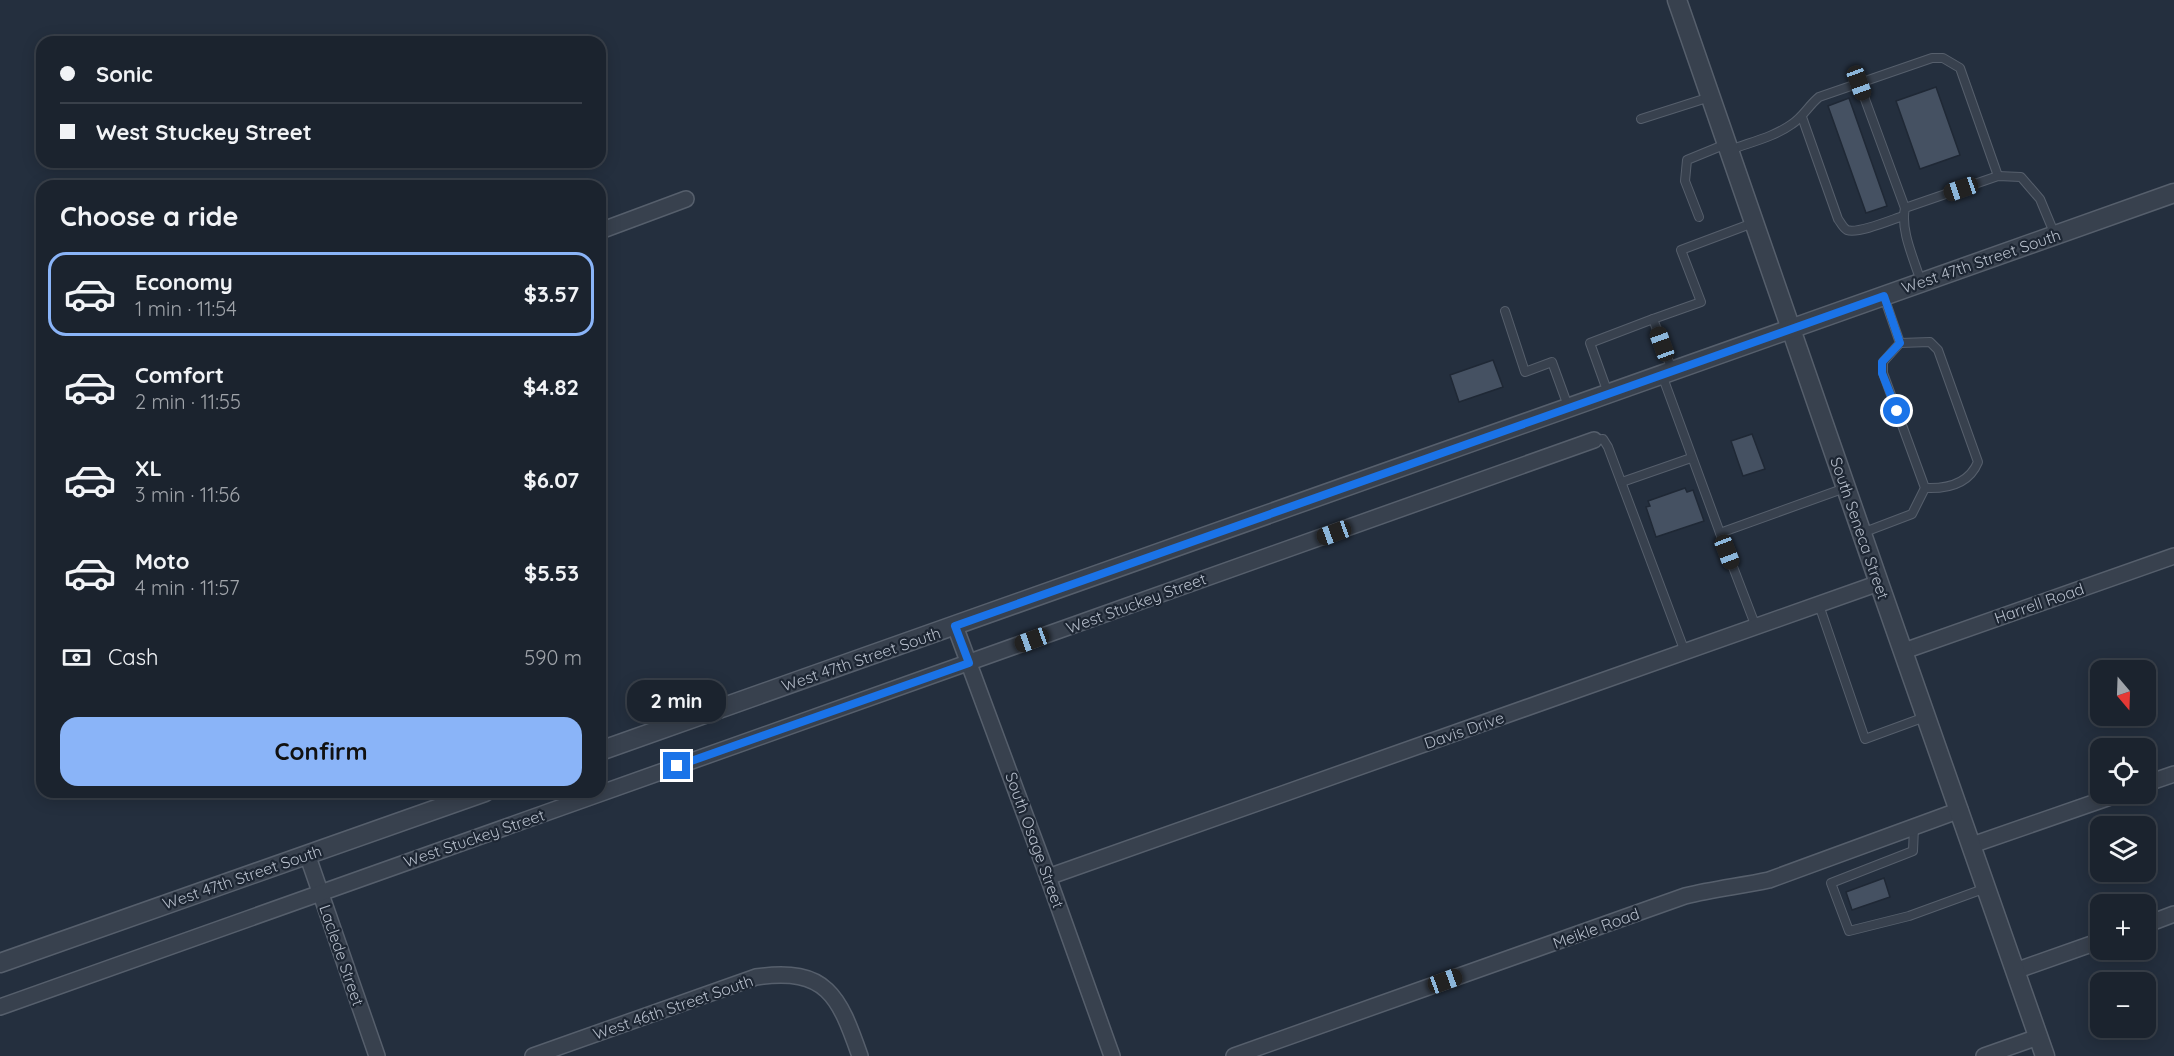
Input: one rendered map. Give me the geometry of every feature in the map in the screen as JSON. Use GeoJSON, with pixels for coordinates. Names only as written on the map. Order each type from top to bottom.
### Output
{"type":"FeatureCollection","features":[{"type":"Feature","properties":{"kind":"street","name":"South Seneca Street"},"geometry":{"type":"LineString","coordinates":[[1677,0],[2045,1056]]}},
{"type":"Feature","properties":{"kind":"street","name":"West 47th Street South"},"geometry":{"type":"LineString","coordinates":[[606,749],[2174,193]]}},
{"type":"Feature","properties":{"kind":"street"},"geometry":{"type":"LineString","coordinates":[[606,229],[686,198]]}},
{"type":"Feature","properties":{"kind":"street","name":"West Stuckey Street"},"geometry":{"type":"LineString","coordinates":[[606,791],[1594,440]]}},
{"type":"Feature","properties":{"kind":"street","name":"Harrell Road"},"geometry":{"type":"LineString","coordinates":[[1904,651],[2174,556]]}},
{"type":"Feature","properties":{"kind":"street","name":"Davis Drive"},"geometry":{"type":"LineString","coordinates":[[1048,877],[1879,583]]}},
{"type":"Feature","properties":{"kind":"street","name":"South Osage Street"},"geometry":{"type":"LineString","coordinates":[[955,626],[1112,1056]]}},
{"type":"Feature","properties":{"kind":"street"},"geometry":{"type":"LineString","coordinates":[[2156,780],[2174,774]]}},
{"type":"Feature","properties":{"kind":"street","name":"West Stuckey Street"},"geometry":{"type":"LineString","coordinates":[[0,1007],[586,798]]}},
{"type":"Feature","properties":{"kind":"street","name":"West 47th Street South"},"geometry":{"type":"LineString","coordinates":[[0,963],[307,854],[442,799]]}},
{"type":"Feature","properties":{"kind":"street"},"geometry":{"type":"LineString","coordinates":[[1972,845],[2090,804]]}},
{"type":"Feature","properties":{"kind":"street","name":"Meikle Road"},"geometry":{"type":"LineString","coordinates":[[1234,1056],[1685,896],[1716,888],[1742,886],[1769,880],[1960,810]]}},
{"type":"Feature","properties":{"kind":"street","name":"Laclede Street"},"geometry":{"type":"LineString","coordinates":[[307,854],[377,1056]]}},
{"type":"Feature","properties":{"kind":"street"},"geometry":{"type":"LineString","coordinates":[[2156,921],[2174,914]]}},
{"type":"Feature","properties":{"kind":"street"},"geometry":{"type":"LineString","coordinates":[[2015,971],[2090,945]]}},
{"type":"Feature","properties":{"kind":"street","name":"West 46th Street South"},"geometry":{"type":"LineString","coordinates":[[533,1056],[756,977],[777,974],[795,975],[828,989],[838,1001],[860,1056]]}},
{"type":"Feature","properties":{"kind":"street"},"geometry":{"type":"LineString","coordinates":[[1984,1056],[2038,1037]]}},
{"type":"Feature","properties":{"kind":"lane"},"geometry":{"type":"LineString","coordinates":[[1699,217],[1685,181],[1687,160],[1778,133],[1802,117],[1819,97],[1932,58],[1943,58],[1960,68],[1998,176]]}},
{"type":"Feature","properties":{"kind":"lane"},"geometry":{"type":"LineString","coordinates":[[1859,83],[1904,212],[1921,283]]}},
{"type":"Feature","properties":{"kind":"lane"},"geometry":{"type":"LineString","coordinates":[[1641,119],[1711,96]]}},
{"type":"Feature","properties":{"kind":"lane"},"geometry":{"type":"LineString","coordinates":[[1802,117],[1838,219],[1844,228],[1851,231],[1859,230],[1998,176],[2021,177],[2040,200],[2055,235]]}},
{"type":"Feature","properties":{"kind":"lane"},"geometry":{"type":"LineString","coordinates":[[1608,394],[1590,343],[1701,302],[1681,250],[1755,222]]}},
{"type":"Feature","properties":{"kind":"lane"},"geometry":{"type":"LineString","coordinates":[[1884,296],[1900,343]]}},
{"type":"Feature","properties":{"kind":"lane"},"geometry":{"type":"LineString","coordinates":[[1505,311],[1525,372],[1552,362],[1568,408]]}},
{"type":"Feature","properties":{"kind":"lane"},"geometry":{"type":"LineString","coordinates":[[1653,320],[1691,458],[1756,627]]}},
{"type":"Feature","properties":{"kind":"lane"},"geometry":{"type":"LineString","coordinates":[[1862,533],[1912,514],[1925,488],[1882,373],[1882,362],[1900,343],[1930,342],[1938,350],[1978,462],[1974,472],[1963,481],[1941,489],[1925,488]]}},
{"type":"Feature","properties":{"kind":"lane"},"geometry":{"type":"LineString","coordinates":[[1594,440],[1600,438],[1605,441],[1684,652]]}},
{"type":"Feature","properties":{"kind":"lane"},"geometry":{"type":"LineString","coordinates":[[1622,482],[1691,458]]}},
{"type":"Feature","properties":{"kind":"lane"},"geometry":{"type":"LineString","coordinates":[[1720,533],[1846,488]]}},
{"type":"Feature","properties":{"kind":"lane"},"geometry":{"type":"LineString","coordinates":[[1819,605],[1864,739],[1927,716]]}},
{"type":"Feature","properties":{"kind":"lane"},"geometry":{"type":"LineString","coordinates":[[1914,827],[1913,851],[1832,883],[1849,931],[1909,916],[1987,888]]}},
{"type":"Feature","properties":{"kind":"building"},"geometry":{"type":"Polygon","coordinates":[[[1936,87],[1960,155],[1920,169],[1896,101],[1936,87]]]}},
{"type":"Feature","properties":{"kind":"building"},"geometry":{"type":"Polygon","coordinates":[[[1849,98],[1887,206],[1866,213],[1828,106],[1849,98]]]}},
{"type":"Feature","properties":{"kind":"building"},"geometry":{"type":"Polygon","coordinates":[[[1493,360],[1503,387],[1459,402],[1450,375],[1493,360]]]}},
{"type":"Feature","properties":{"kind":"building"},"geometry":{"type":"Polygon","coordinates":[[[1752,434],[1765,469],[1743,476],[1731,441],[1752,434]]]}},
{"type":"Feature","properties":{"kind":"building"},"geometry":{"type":"Polygon","coordinates":[[[1685,488],[1687,492],[1693,490],[1704,521],[1656,537],[1646,507],[1650,506],[1648,501],[1685,488]]]}},
{"type":"Feature","properties":{"kind":"building"},"geometry":{"type":"Polygon","coordinates":[[[1884,878],[1890,897],[1852,910],[1846,892],[1884,878]]]}},
{"type":"Feature","properties":{"kind":"route"},"geometry":{"type":"LineString","coordinates":[[677,766],[969,663],[955,626],[1884,296],[1900,343],[1882,362],[1882,373],[1897,411]]}}]}
